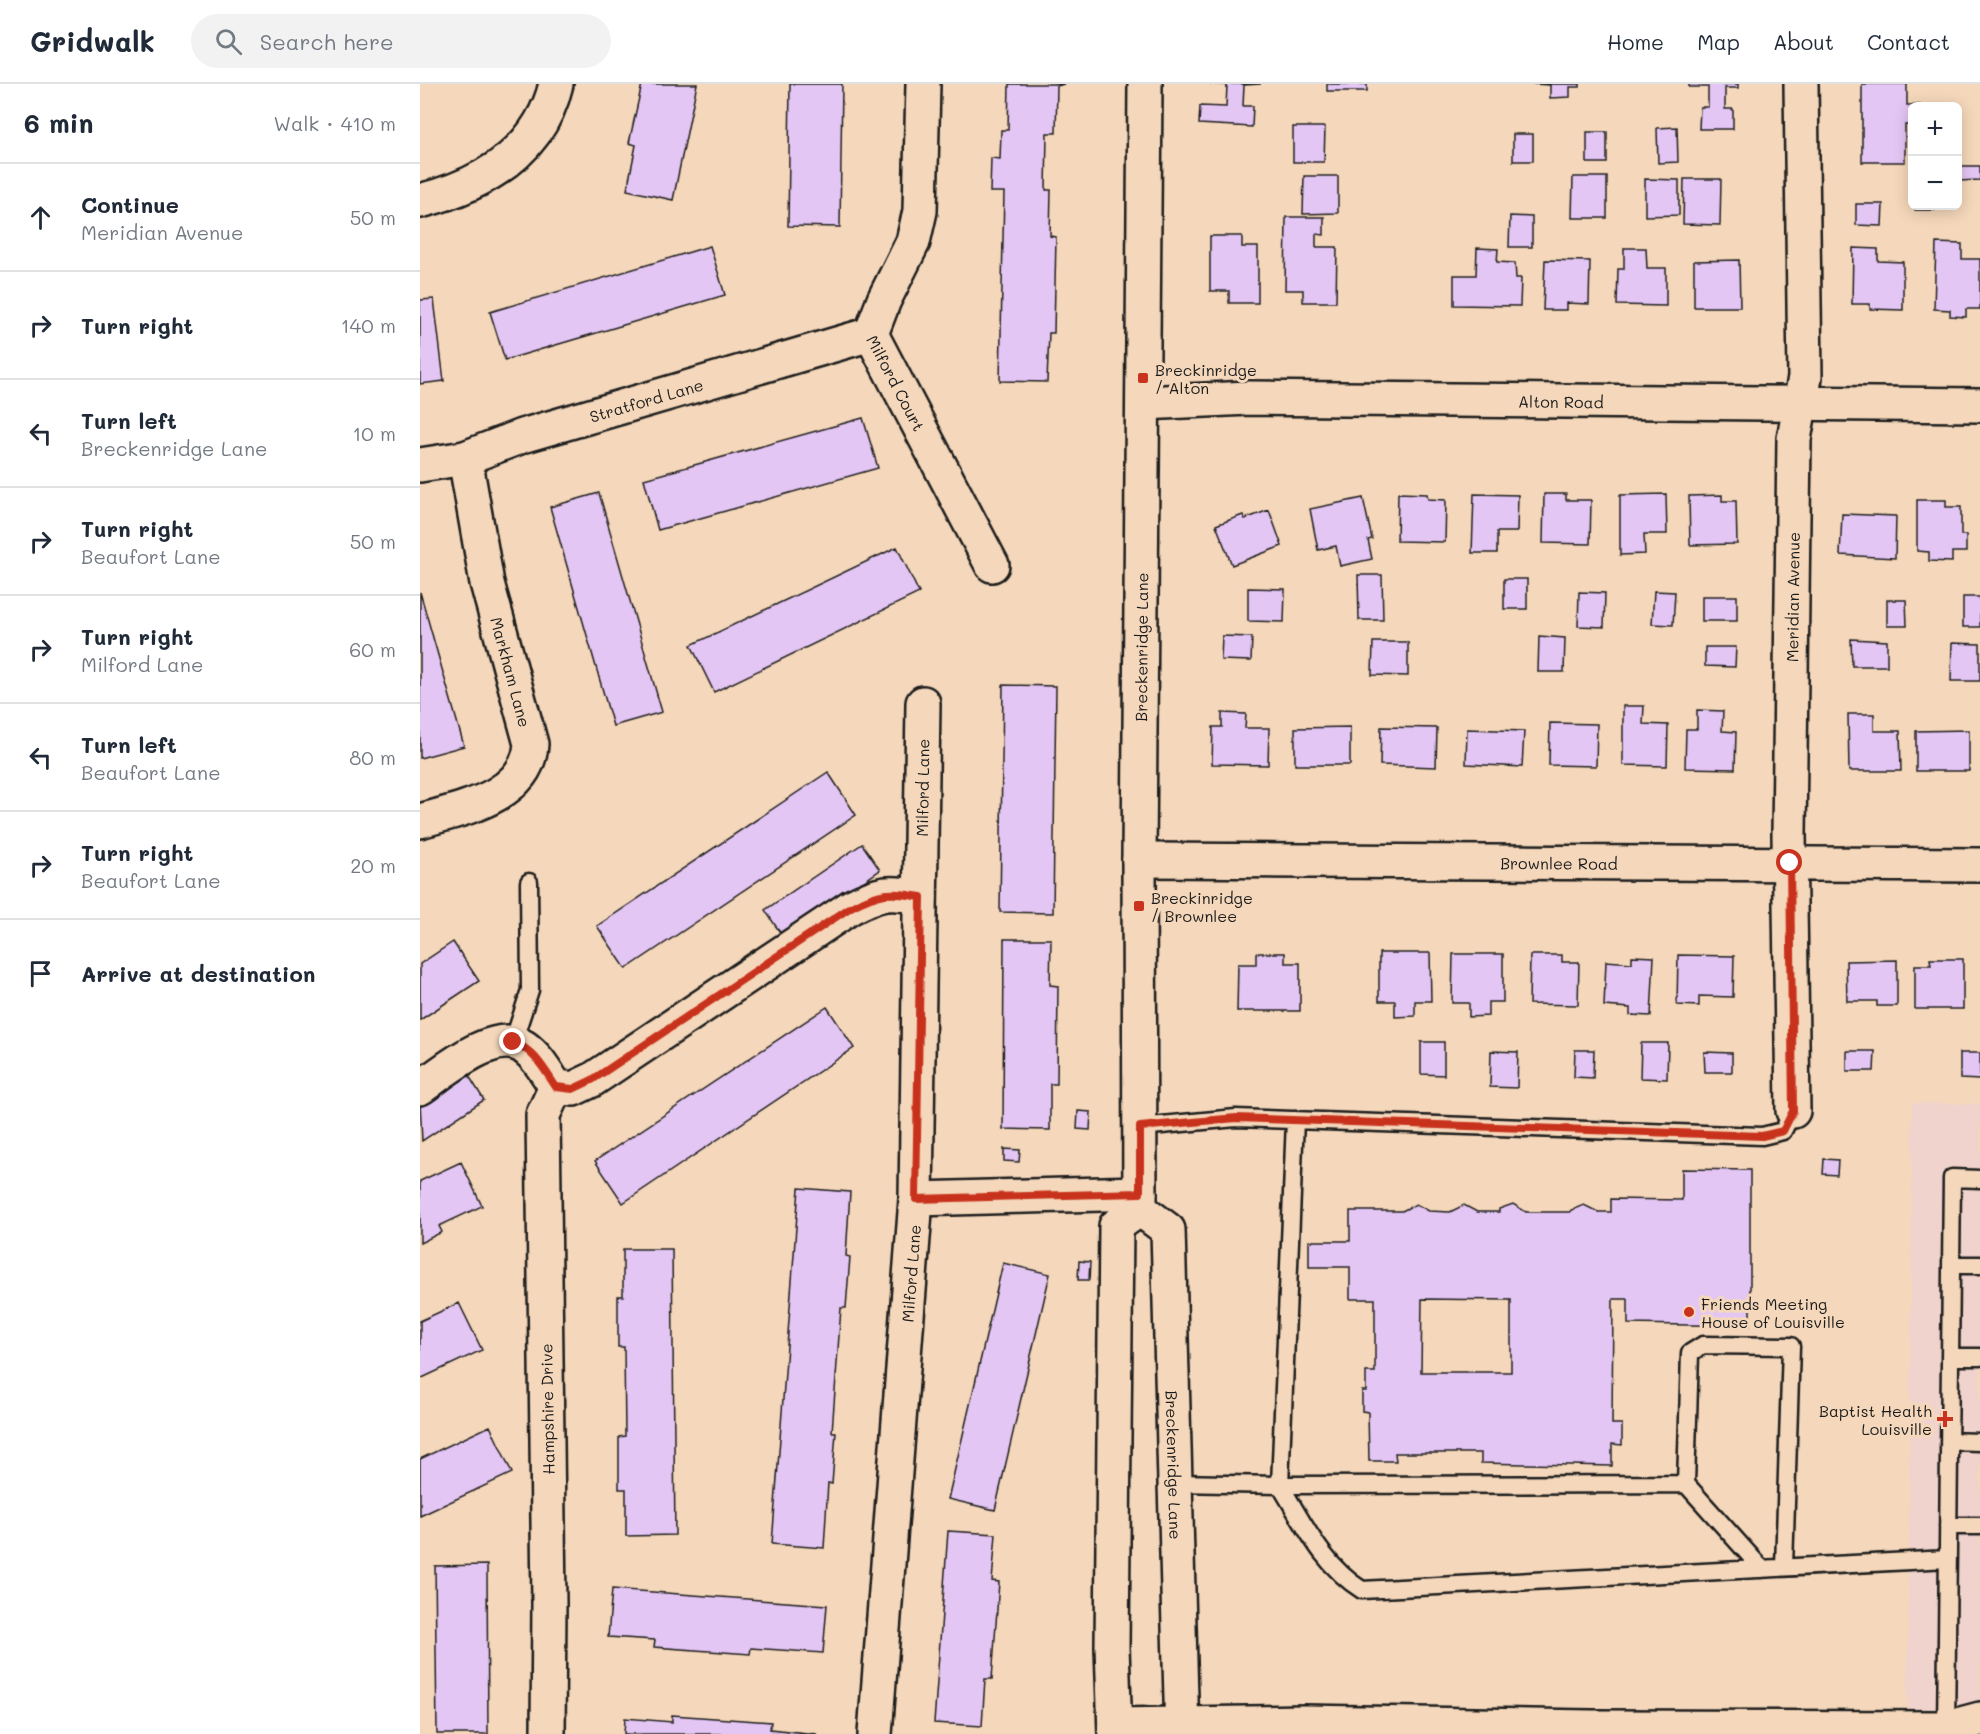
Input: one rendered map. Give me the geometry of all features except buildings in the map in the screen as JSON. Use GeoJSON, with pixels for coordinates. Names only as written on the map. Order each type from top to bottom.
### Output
{"type":"FeatureCollection","features":[{"type":"Feature","properties":{"kind":"street"},"geometry":{"type":"LineString","coordinates":[[420,201],[454,193],[503,166],[522,149],[537,128],[556,84]]}},
{"type":"Feature","properties":{"kind":"street","name":"Milford Court"},"geometry":{"type":"LineString","coordinates":[[923,84],[920,211],[913,242],[884,300],[871,334],[992,565]]}},
{"type":"Feature","properties":{"kind":"street","name":"Breckenridge Lane"},"geometry":{"type":"LineString","coordinates":[[1146,84],[1139,860],[1140,1201],[1168,1230],[1182,1729]]}},
{"type":"Feature","properties":{"kind":"street","name":"Meridian Avenue"},"geometry":{"type":"LineString","coordinates":[[1793,1111],[1790,863],[1794,439],[1805,377],[1801,84]]}},
{"type":"Feature","properties":{"kind":"street","name":"Stratford Lane"},"geometry":{"type":"LineString","coordinates":[[420,465],[465,458],[522,436],[871,334]]}},
{"type":"Feature","properties":{"kind":"street","name":"Alton Road"},"geometry":{"type":"LineString","coordinates":[[1143,403],[1249,398],[1980,405]]}},
{"type":"Feature","properties":{"kind":"street","name":"Markham Lane"},"geometry":{"type":"LineString","coordinates":[[420,821],[494,796],[512,786],[530,758],[531,744],[487,583],[465,458]]}},
{"type":"Feature","properties":{"kind":"street","name":"Milford Lane"},"geometry":{"type":"LineString","coordinates":[[875,1734],[916,1199],[923,703]]}},
{"type":"Feature","properties":{"kind":"street","name":"Brownlee Road"},"geometry":{"type":"LineString","coordinates":[[1139,860],[1980,865]]}},
{"type":"Feature","properties":{"kind":"street"},"geometry":{"type":"LineString","coordinates":[[420,1088],[481,1048],[496,1042],[513,1042],[522,1046],[539,1060],[556,1087],[573,1089],[592,1080],[851,907],[874,895],[891,892],[921,897]]}},
{"type":"Feature","properties":{"kind":"street","name":"Hampshire Drive"},"geometry":{"type":"LineString","coordinates":[[549,1734],[543,1115],[556,1087]]}},
{"type":"Feature","properties":{"kind":"street"},"geometry":{"type":"LineString","coordinates":[[916,1199],[1140,1201]]}},
{"type":"Feature","properties":{"kind":"street"},"geometry":{"type":"LineString","coordinates":[[1140,1201],[1116,1227],[1112,1647],[1115,1729],[1182,1729],[1304,1722],[1951,1732],[1980,1719]]}},
{"type":"Feature","properties":{"kind":"lane"},"geometry":{"type":"LineString","coordinates":[[513,1042],[530,990],[529,882]]}},
{"type":"Feature","properties":{"kind":"lane"},"geometry":{"type":"LineString","coordinates":[[1140,1127],[1236,1118],[1762,1136],[1783,1131],[1793,1111]]}},
{"type":"Feature","properties":{"kind":"lane"},"geometry":{"type":"LineString","coordinates":[[1295,1120],[1280,1485],[1326,1558],[1343,1578],[1362,1590],[1948,1559]]}},
{"type":"Feature","properties":{"kind":"lane"},"geometry":{"type":"LineString","coordinates":[[1951,1732],[1948,1526],[1952,1178],[1980,1179]]}},
{"type":"Feature","properties":{"kind":"lane"},"geometry":{"type":"LineString","coordinates":[[1951,1265],[1980,1265]]}},
{"type":"Feature","properties":{"kind":"lane"},"geometry":{"type":"LineString","coordinates":[[1762,1569],[1686,1484],[1690,1353],[1703,1345],[1791,1346],[1785,1568]]}},
{"type":"Feature","properties":{"kind":"lane"},"geometry":{"type":"LineString","coordinates":[[1950,1357],[1980,1357]]}},
{"type":"Feature","properties":{"kind":"lane"},"geometry":{"type":"LineString","coordinates":[[1949,1441],[1980,1442]]}},
{"type":"Feature","properties":{"kind":"lane"},"geometry":{"type":"LineString","coordinates":[[1175,1483],[1686,1484]]}},
{"type":"Feature","properties":{"kind":"lane"},"geometry":{"type":"LineString","coordinates":[[1948,1526],[1980,1526]]}},
{"type":"Feature","properties":{"kind":"shaded area","name":"Baptist Health Louisville"},"geometry":{"type":"Polygon","coordinates":[[[1912,1103],[1980,1104],[1980,1734],[1907,1734],[1912,1103]]]}},
{"type":"Feature","properties":{"kind":"place","name":"Breckinridge / Alton"},"geometry":{"type":"Point","coordinates":[1143,378]}},
{"type":"Feature","properties":{"kind":"place","name":"Breckinridge / Brownlee"},"geometry":{"type":"Point","coordinates":[1139,906]}},
{"type":"Feature","properties":{"kind":"place","name":"Friends Meeting House of Louisville"},"geometry":{"type":"Point","coordinates":[1689,1312]}},
{"type":"Feature","properties":{"kind":"place","name":"Baptist Health Louisville"},"geometry":{"type":"Point","coordinates":[1945,1419]}},
{"type":"Feature","properties":{"kind":"route"},"geometry":{"type":"LineString","coordinates":[[513,1042],[522,1046],[539,1060],[556,1087],[573,1089],[592,1080],[851,907],[874,895],[891,892],[921,897],[916,1199],[1140,1193],[1140,1127],[1236,1118],[1762,1136],[1783,1131],[1793,1111],[1790,863]]}}]}
